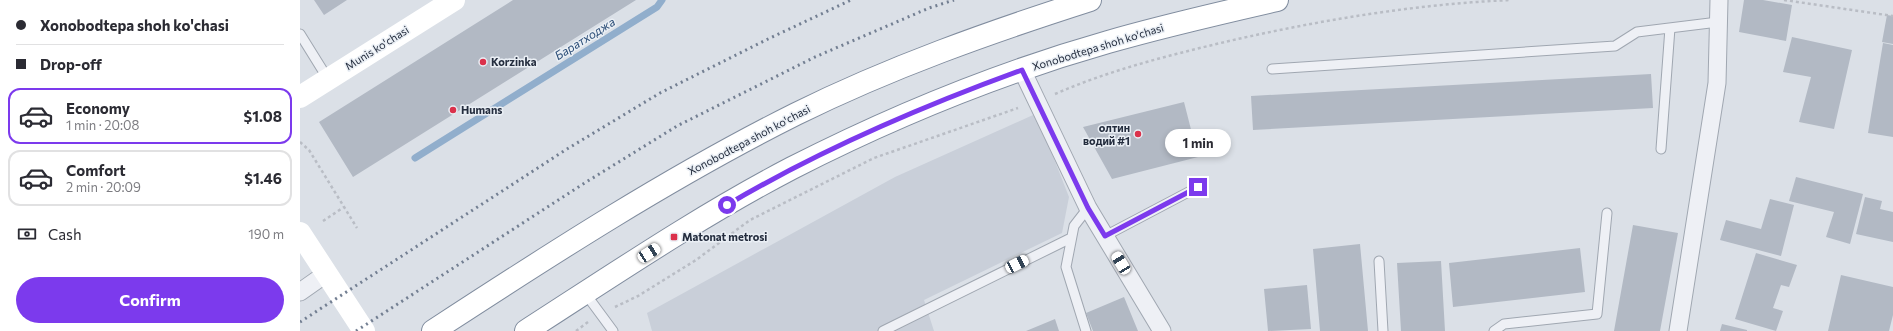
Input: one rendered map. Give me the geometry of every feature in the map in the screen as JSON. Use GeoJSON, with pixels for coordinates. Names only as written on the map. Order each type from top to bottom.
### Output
{"type":"FeatureCollection","features":[{"type":"Feature","properties":{"kind":"main road","name":"Munis ko'chasi"},"geometry":{"type":"LineString","coordinates":[[300,97],[454,0]]}},
{"type":"Feature","properties":{"kind":"main road","name":"Xonobodtepa shoh ko'chasi"},"geometry":{"type":"LineString","coordinates":[[433,331],[676,178],[797,114],[863,83],[932,54],[1090,0]]}},
{"type":"Feature","properties":{"kind":"main road","name":"Xonobodtepa shoh ko'chasi"},"geometry":{"type":"LineString","coordinates":[[526,331],[674,236],[792,168],[906,115],[1022,70],[1107,42],[1277,0]]}},
{"type":"Feature","properties":{"kind":"main road"},"geometry":{"type":"LineString","coordinates":[[300,233],[364,331]]}},
{"type":"Feature","properties":{"kind":"street"},"geometry":{"type":"LineString","coordinates":[[1678,331],[1717,83],[1719,0]]}},
{"type":"Feature","properties":{"kind":"street"},"geometry":{"type":"LineString","coordinates":[[1022,70],[1088,208],[1163,331]]}},
{"type":"Feature","properties":{"kind":"street"},"geometry":{"type":"LineString","coordinates":[[300,292],[327,274]]}},
{"type":"Feature","properties":{"kind":"lane"},"geometry":{"type":"LineString","coordinates":[[1272,69],[1615,46],[1637,32],[1718,22]]}},
{"type":"Feature","properties":{"kind":"lane"},"geometry":{"type":"LineString","coordinates":[[1662,149],[1670,28]]}},
{"type":"Feature","properties":{"kind":"lane"},"geometry":{"type":"LineString","coordinates":[[300,34],[328,79]]}},
{"type":"Feature","properties":{"kind":"lane"},"geometry":{"type":"LineString","coordinates":[[1105,236],[1198,187]]}},
{"type":"Feature","properties":{"kind":"lane"},"geometry":{"type":"LineString","coordinates":[[1086,331],[1066,266],[1074,226],[1088,208]]}},
{"type":"Feature","properties":{"kind":"lane"},"geometry":{"type":"LineString","coordinates":[[1494,331],[1504,324],[1597,314],[1607,213]]}},
{"type":"Feature","properties":{"kind":"lane"},"geometry":{"type":"LineString","coordinates":[[883,331],[1071,238]]}},
{"type":"Feature","properties":{"kind":"lane"},"geometry":{"type":"LineString","coordinates":[[1379,261],[1383,331]]}},
{"type":"Feature","properties":{"kind":"lane"},"geometry":{"type":"LineString","coordinates":[[585,293],[613,331]]}},
{"type":"Feature","properties":{"kind":"path"},"geometry":{"type":"LineString","coordinates":[[1784,0],[1893,16]]}},
{"type":"Feature","properties":{"kind":"path"},"geometry":{"type":"LineString","coordinates":[[300,142],[309,150],[357,228]]}},
{"type":"Feature","properties":{"kind":"path"},"geometry":{"type":"LineString","coordinates":[[323,221],[344,207]]}},
{"type":"Feature","properties":{"kind":"shaded area"},"geometry":{"type":"Polygon","coordinates":[[[1033,115],[1049,146],[1069,197],[1062,233],[924,300],[934,331],[652,331],[647,313],[895,177],[1033,115]]]}},
{"type":"Feature","properties":{"kind":"building"},"geometry":{"type":"Polygon","coordinates":[[[314,0],[347,0],[324,15],[314,0]]]}},
{"type":"Feature","properties":{"kind":"building"},"geometry":{"type":"Polygon","coordinates":[[[513,0],[636,0],[353,177],[319,122],[513,0]]]}},
{"type":"Feature","properties":{"kind":"building"},"geometry":{"type":"Polygon","coordinates":[[[1744,0],[1763,0],[1792,5],[1786,41],[1739,32],[1744,0]]]}},
{"type":"Feature","properties":{"kind":"building"},"geometry":{"type":"Polygon","coordinates":[[[1887,15],[1893,16],[1893,44],[1882,42],[1887,15]]]}},
{"type":"Feature","properties":{"kind":"building"},"geometry":{"type":"Polygon","coordinates":[[[1792,37],[1852,50],[1834,129],[1799,122],[1811,77],[1783,72],[1792,37]]]}},
{"type":"Feature","properties":{"kind":"building"},"geometry":{"type":"Polygon","coordinates":[[[1883,43],[1893,45],[1893,137],[1868,133],[1883,43]]]}},
{"type":"Feature","properties":{"kind":"building"},"geometry":{"type":"Polygon","coordinates":[[[1651,74],[1653,108],[1253,130],[1251,96],[1651,74]]]}},
{"type":"Feature","properties":{"kind":"building"},"geometry":{"type":"Polygon","coordinates":[[[1184,102],[1198,157],[1112,179],[1083,127],[1184,102]]]}},
{"type":"Feature","properties":{"kind":"building"},"geometry":{"type":"Polygon","coordinates":[[[1796,177],[1863,194],[1850,244],[1826,237],[1834,212],[1789,201],[1796,177]]]}},
{"type":"Feature","properties":{"kind":"building"},"geometry":{"type":"Polygon","coordinates":[[[1865,197],[1882,201],[1880,209],[1893,212],[1893,242],[1856,234],[1865,197]]]}},
{"type":"Feature","properties":{"kind":"building"},"geometry":{"type":"Polygon","coordinates":[[[1770,199],[1794,205],[1781,256],[1720,240],[1726,220],[1761,229],[1770,199]]]}},
{"type":"Feature","properties":{"kind":"building"},"geometry":{"type":"Polygon","coordinates":[[[1633,225],[1678,233],[1660,331],[1614,331],[1633,225]]]}},
{"type":"Feature","properties":{"kind":"building"},"geometry":{"type":"Polygon","coordinates":[[[1360,244],[1368,331],[1320,331],[1313,249],[1360,244]]]}},
{"type":"Feature","properties":{"kind":"building"},"geometry":{"type":"Polygon","coordinates":[[[1580,248],[1585,292],[1453,307],[1449,263],[1580,248]]]}},
{"type":"Feature","properties":{"kind":"building"},"geometry":{"type":"Polygon","coordinates":[[[1756,253],[1797,265],[1789,287],[1781,285],[1773,308],[1783,311],[1776,331],[1735,319],[1756,253]]]}},
{"type":"Feature","properties":{"kind":"building"},"geometry":{"type":"Polygon","coordinates":[[[1441,261],[1445,331],[1401,331],[1397,263],[1441,261]]]}},
{"type":"Feature","properties":{"kind":"building"},"geometry":{"type":"Polygon","coordinates":[[[1841,275],[1893,287],[1893,315],[1889,331],[1828,331],[1841,275]]]}},
{"type":"Feature","properties":{"kind":"building"},"geometry":{"type":"Polygon","coordinates":[[[1307,285],[1311,329],[1268,331],[1264,289],[1307,285]]]}},
{"type":"Feature","properties":{"kind":"building"},"geometry":{"type":"Polygon","coordinates":[[[1124,297],[1138,331],[1093,331],[1086,313],[1124,297]]]}},
{"type":"Feature","properties":{"kind":"building"},"geometry":{"type":"Polygon","coordinates":[[[1055,319],[1059,331],[1026,331],[1055,319]]]}},
{"type":"Feature","properties":{"kind":"building"},"geometry":{"type":"Polygon","coordinates":[[[1722,324],[1747,330],[1747,331],[1720,331],[1722,324]]]}},
{"type":"Feature","properties":{"kind":"waterway","name":"Баратходжа"},"geometry":{"type":"LineString","coordinates":[[415,158],[657,7],[662,0]]}},
{"type":"Feature","properties":{"kind":"railway"},"geometry":{"type":"LineString","coordinates":[[300,322],[567,149],[660,93],[768,39],[851,0]]}},
{"type":"Feature","properties":{"kind":"railway"},"geometry":{"type":"LineString","coordinates":[[356,331],[583,184],[677,126],[815,57],[929,8],[954,0]]}},
{"type":"Feature","properties":{"kind":"place","name":"Korzinka"},"geometry":{"type":"Point","coordinates":[483,62]}},
{"type":"Feature","properties":{"kind":"place","name":"Humans"},"geometry":{"type":"Point","coordinates":[453,110]}},
{"type":"Feature","properties":{"kind":"place","name":"олтин водий #1"},"geometry":{"type":"Point","coordinates":[1138,134]}},
{"type":"Feature","properties":{"kind":"place","name":"Matonat metrosi"},"geometry":{"type":"Point","coordinates":[674,237]}},
{"type":"Feature","properties":{"kind":"route"},"geometry":{"type":"LineString","coordinates":[[727,205],[792,168],[892,121],[964,91],[1022,70],[1088,208],[1105,236],[1198,187]]}}]}
